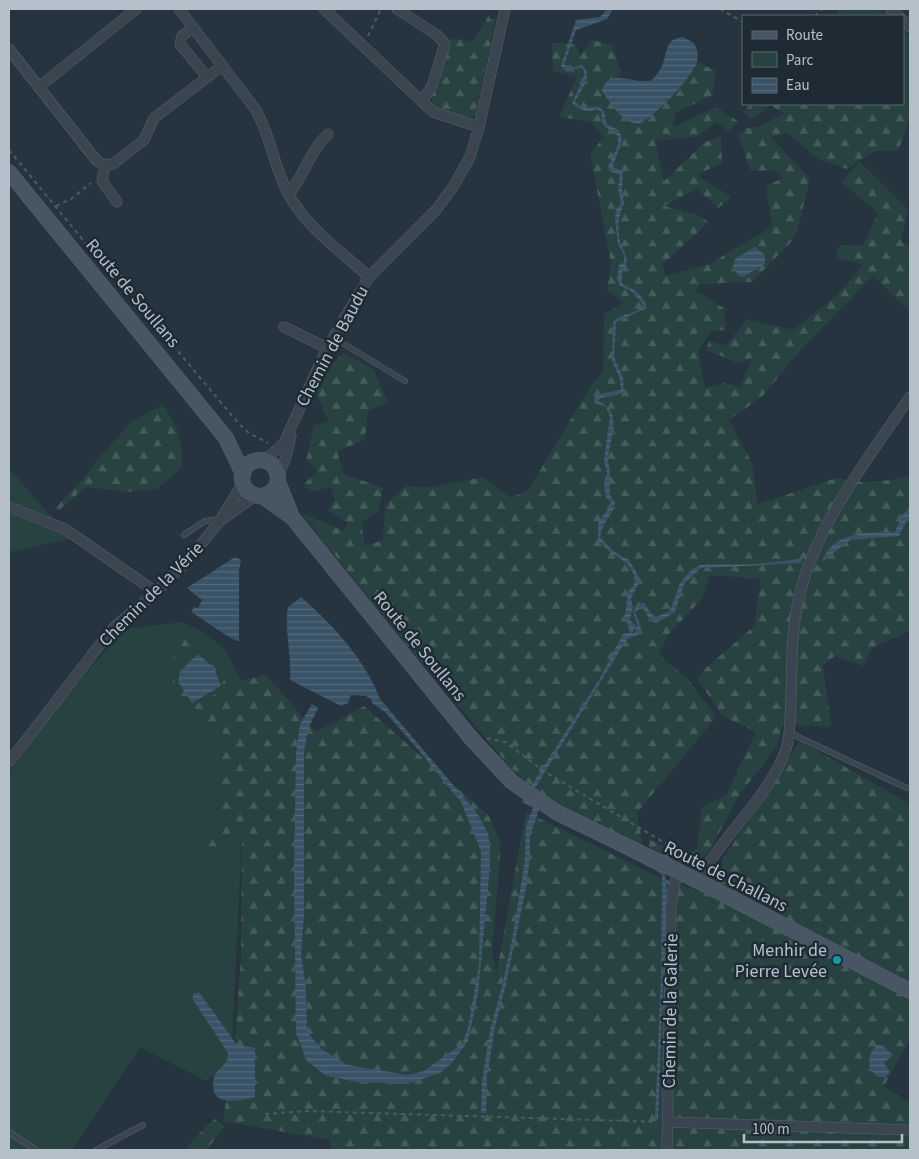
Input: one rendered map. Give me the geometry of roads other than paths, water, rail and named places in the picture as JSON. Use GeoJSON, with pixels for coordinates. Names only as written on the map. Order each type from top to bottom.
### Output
{"type":"FeatureCollection","features":[{"type":"Feature","properties":{"kind":"main road","name":"Route de Soullans"},"geometry":{"type":"LineString","coordinates":[[9,172],[226,438],[243,478]]}},
{"type":"Feature","properties":{"kind":"main road","name":"Route de Soullans"},"geometry":{"type":"LineString","coordinates":[[226,438],[262,460]]}},
{"type":"Feature","properties":{"kind":"main road"},"geometry":{"type":"LineString","coordinates":[[262,460],[273,466],[278,479],[272,492],[258,496],[247,490],[243,478],[249,464],[262,460]]}},
{"type":"Feature","properties":{"kind":"main road","name":"Route de Soullans"},"geometry":{"type":"LineString","coordinates":[[278,479],[292,517],[470,737],[493,764],[526,793]]}},
{"type":"Feature","properties":{"kind":"main road","name":"Route de Soullans"},"geometry":{"type":"LineString","coordinates":[[258,496],[292,517]]}},
{"type":"Feature","properties":{"kind":"main road","name":"Route de Challans"},"geometry":{"type":"LineString","coordinates":[[526,793],[556,812],[677,872],[701,874],[910,991]]}},
{"type":"Feature","properties":{"kind":"street"},"geometry":{"type":"LineString","coordinates":[[39,87],[136,9]]}},
{"type":"Feature","properties":{"kind":"street"},"geometry":{"type":"LineString","coordinates":[[180,9],[256,110],[266,128],[289,194],[306,218],[369,277]]}},
{"type":"Feature","properties":{"kind":"street"},"geometry":{"type":"LineString","coordinates":[[324,9],[433,112],[480,127]]}},
{"type":"Feature","properties":{"kind":"street"},"geometry":{"type":"LineString","coordinates":[[398,9],[437,35],[446,44],[432,86],[422,102]]}},
{"type":"Feature","properties":{"kind":"street","name":"Chemin de Baudu"},"geometry":{"type":"LineString","coordinates":[[262,460],[277,451],[284,443],[327,348],[369,277],[436,210],[453,187],[470,157],[480,127],[505,9]]}},
{"type":"Feature","properties":{"kind":"street"},"geometry":{"type":"LineString","coordinates":[[193,27],[182,36],[180,44],[207,77]]}},
{"type":"Feature","properties":{"kind":"street"},"geometry":{"type":"LineString","coordinates":[[9,49],[96,160],[105,165],[113,164],[144,140],[154,118],[222,66]]}},
{"type":"Feature","properties":{"kind":"street"},"geometry":{"type":"LineString","coordinates":[[289,194],[299,182],[316,145],[328,134]]}},
{"type":"Feature","properties":{"kind":"street"},"geometry":{"type":"LineString","coordinates":[[105,165],[102,181],[117,202]]}},
{"type":"Feature","properties":{"kind":"street"},"geometry":{"type":"LineString","coordinates":[[284,327],[327,348]]}},
{"type":"Feature","properties":{"kind":"street"},"geometry":{"type":"LineString","coordinates":[[701,874],[775,773],[786,750],[790,733],[793,636],[798,601],[805,579],[829,523],[855,478],[910,397]]}},
{"type":"Feature","properties":{"kind":"street","name":"Chemin de Baudu"},"geometry":{"type":"LineString","coordinates":[[278,479],[286,458],[293,425]]}},
{"type":"Feature","properties":{"kind":"street","name":"Chemin de la Vérie"},"geometry":{"type":"LineString","coordinates":[[9,762],[112,629],[156,592],[189,558],[220,521],[243,478]]}},
{"type":"Feature","properties":{"kind":"street","name":"Chemin de la Vérie"},"geometry":{"type":"LineString","coordinates":[[220,521],[258,496]]}},
{"type":"Feature","properties":{"kind":"street"},"geometry":{"type":"LineString","coordinates":[[9,507],[65,529],[156,592]]}},
{"type":"Feature","properties":{"kind":"street","name":"Chemin de la Galerie"},"geometry":{"type":"LineString","coordinates":[[667,1150],[672,905],[677,872]]}},
{"type":"Feature","properties":{"kind":"street"},"geometry":{"type":"LineString","coordinates":[[668,1122],[910,1130]]}},
{"type":"Feature","properties":{"kind":"lane"},"geometry":{"type":"LineString","coordinates":[[333,337],[405,381]]}},
{"type":"Feature","properties":{"kind":"lane"},"geometry":{"type":"LineString","coordinates":[[184,535],[205,521],[220,521]]}},
{"type":"Feature","properties":{"kind":"lane"},"geometry":{"type":"LineString","coordinates":[[790,733],[907,788]]}},
{"type":"Feature","properties":{"kind":"lane"},"geometry":{"type":"LineString","coordinates":[[96,1150],[143,1125]]}},
{"type":"Feature","properties":{"kind":"lane"},"geometry":{"type":"LineString","coordinates":[[9,1132],[36,1150]]}},
{"type":"Feature","properties":{"kind":"water"},"geometry":{"type":"Polygon","coordinates":[[[607,9],[613,9],[607,19],[576,30],[564,65],[574,67],[582,65],[586,70],[587,79],[575,102],[586,107],[597,106],[604,111],[606,123],[617,129],[622,138],[613,167],[623,171],[622,189],[624,204],[619,217],[619,231],[620,242],[626,255],[627,264],[622,268],[622,284],[638,293],[644,300],[647,308],[616,322],[614,357],[623,378],[624,391],[618,395],[604,397],[598,401],[606,406],[611,412],[614,426],[608,459],[610,492],[615,502],[600,537],[613,551],[629,560],[637,573],[639,583],[631,598],[633,607],[630,620],[636,626],[632,634],[635,633],[637,624],[633,611],[640,604],[644,603],[653,616],[656,617],[670,611],[680,583],[691,570],[700,565],[754,564],[801,559],[802,563],[701,568],[684,584],[675,612],[656,623],[650,620],[642,607],[635,612],[641,627],[640,634],[627,639],[535,788],[531,786],[599,680],[623,634],[630,633],[625,616],[628,592],[635,583],[629,566],[598,540],[598,523],[612,503],[606,498],[604,481],[607,474],[604,460],[610,417],[606,407],[595,403],[594,398],[599,394],[621,390],[620,379],[612,361],[613,323],[615,319],[641,309],[643,304],[631,291],[620,286],[617,279],[619,265],[624,262],[624,255],[618,244],[615,218],[616,210],[621,203],[618,189],[620,175],[610,171],[608,167],[618,145],[618,136],[603,125],[601,112],[597,109],[583,110],[572,103],[584,77],[584,71],[581,68],[566,71],[561,66],[576,20],[600,17],[607,9]]]}},
{"type":"Feature","properties":{"kind":"water"},"geometry":{"type":"Polygon","coordinates":[[[683,37],[694,43],[698,54],[697,62],[688,78],[646,120],[639,124],[628,121],[618,112],[602,91],[605,84],[616,78],[638,81],[652,80],[661,68],[670,43],[677,38],[683,37]]]}},
{"type":"Feature","properties":{"kind":"water"},"geometry":{"type":"Polygon","coordinates":[[[755,247],[765,255],[765,264],[743,277],[739,276],[733,268],[735,259],[755,247]]]}},
{"type":"Feature","properties":{"kind":"water"},"geometry":{"type":"Polygon","coordinates":[[[910,507],[910,520],[906,522],[899,536],[850,540],[822,562],[834,544],[852,535],[895,532],[902,515],[910,507]]]}},
{"type":"Feature","properties":{"kind":"water"},"geometry":{"type":"Polygon","coordinates":[[[235,557],[241,560],[239,570],[239,641],[229,637],[191,612],[194,607],[198,608],[202,600],[187,588],[235,557]]]}},
{"type":"Feature","properties":{"kind":"water"},"geometry":{"type":"Polygon","coordinates":[[[301,597],[325,619],[347,644],[366,670],[380,699],[477,813],[488,833],[490,866],[478,993],[468,1041],[451,1064],[440,1073],[407,1084],[356,1082],[325,1075],[307,1061],[296,1033],[294,876],[296,753],[300,724],[312,704],[318,708],[309,727],[304,751],[304,915],[301,954],[306,988],[307,1031],[321,1049],[348,1065],[408,1075],[424,1071],[462,1044],[468,1028],[479,964],[481,851],[461,802],[414,745],[385,712],[372,703],[371,699],[366,696],[351,695],[348,703],[341,706],[290,680],[288,607],[301,597]]]}},
{"type":"Feature","properties":{"kind":"water"},"geometry":{"type":"Polygon","coordinates":[[[198,654],[214,668],[221,686],[192,703],[178,682],[180,671],[198,654]]]}},
{"type":"Feature","properties":{"kind":"water"},"geometry":{"type":"Polygon","coordinates":[[[523,799],[665,874],[667,891],[658,1120],[655,1120],[661,976],[662,875],[539,810],[530,836],[530,858],[526,888],[495,1027],[487,1077],[486,1113],[481,1113],[482,1081],[490,1031],[512,940],[525,860],[526,826],[533,808],[522,802],[523,799]]]}},
{"type":"Feature","properties":{"kind":"water"},"geometry":{"type":"Polygon","coordinates":[[[199,992],[237,1045],[255,1048],[255,1097],[231,1101],[218,1098],[214,1093],[215,1074],[227,1061],[228,1053],[193,1000],[193,994],[199,992]]]}},
{"type":"Feature","properties":{"kind":"water"},"geometry":{"type":"Polygon","coordinates":[[[877,1045],[882,1045],[893,1055],[884,1063],[890,1072],[885,1077],[878,1077],[871,1070],[870,1066],[871,1053],[877,1045]]]}},
{"type":"Feature","properties":{"kind":"place","name":"Menhir de Pierre Levée"},"geometry":{"type":"Point","coordinates":[837,960]}}]}
